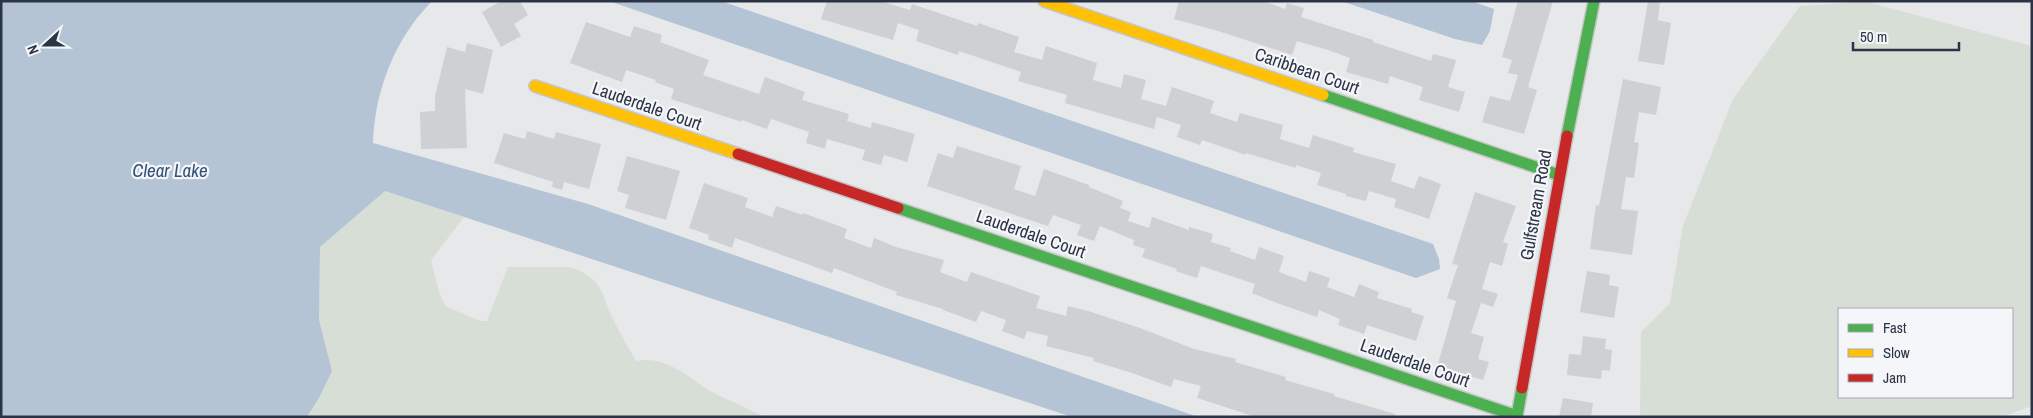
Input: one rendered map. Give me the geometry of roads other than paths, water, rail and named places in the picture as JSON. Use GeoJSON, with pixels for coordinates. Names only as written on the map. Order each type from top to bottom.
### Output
{"type":"FeatureCollection","features":[{"type":"Feature","properties":{"kind":"street","name":"Caribbean Court"},"geometry":{"type":"LineString","coordinates":[[1044,1],[1559,175]]}},
{"type":"Feature","properties":{"kind":"street","name":"Gulfstream Road"},"geometry":{"type":"LineString","coordinates":[[1517,416],[1559,175],[1594,1]]}},
{"type":"Feature","properties":{"kind":"street","name":"Lauderdale Court"},"geometry":{"type":"LineString","coordinates":[[535,86],[1517,416]]}},
{"type":"Feature","properties":{"kind":"water","name":"Clear Lake"},"geometry":{"type":"Polygon","coordinates":[[[1,1],[432,1],[403,38],[389,66],[379,96],[373,143],[588,204],[1198,417],[1072,417],[385,191],[320,247],[319,320],[332,371],[307,417],[1,417],[1,1]]]}},
{"type":"Feature","properties":{"kind":"water"},"geometry":{"type":"Polygon","coordinates":[[[609,1],[721,1],[1433,244],[1439,259],[1440,269],[1416,278],[609,1]]]}},
{"type":"Feature","properties":{"kind":"water"},"geometry":{"type":"Polygon","coordinates":[[[1341,1],[1471,1],[1494,9],[1490,31],[1482,45],[1455,39],[1341,1]]]}}]}
